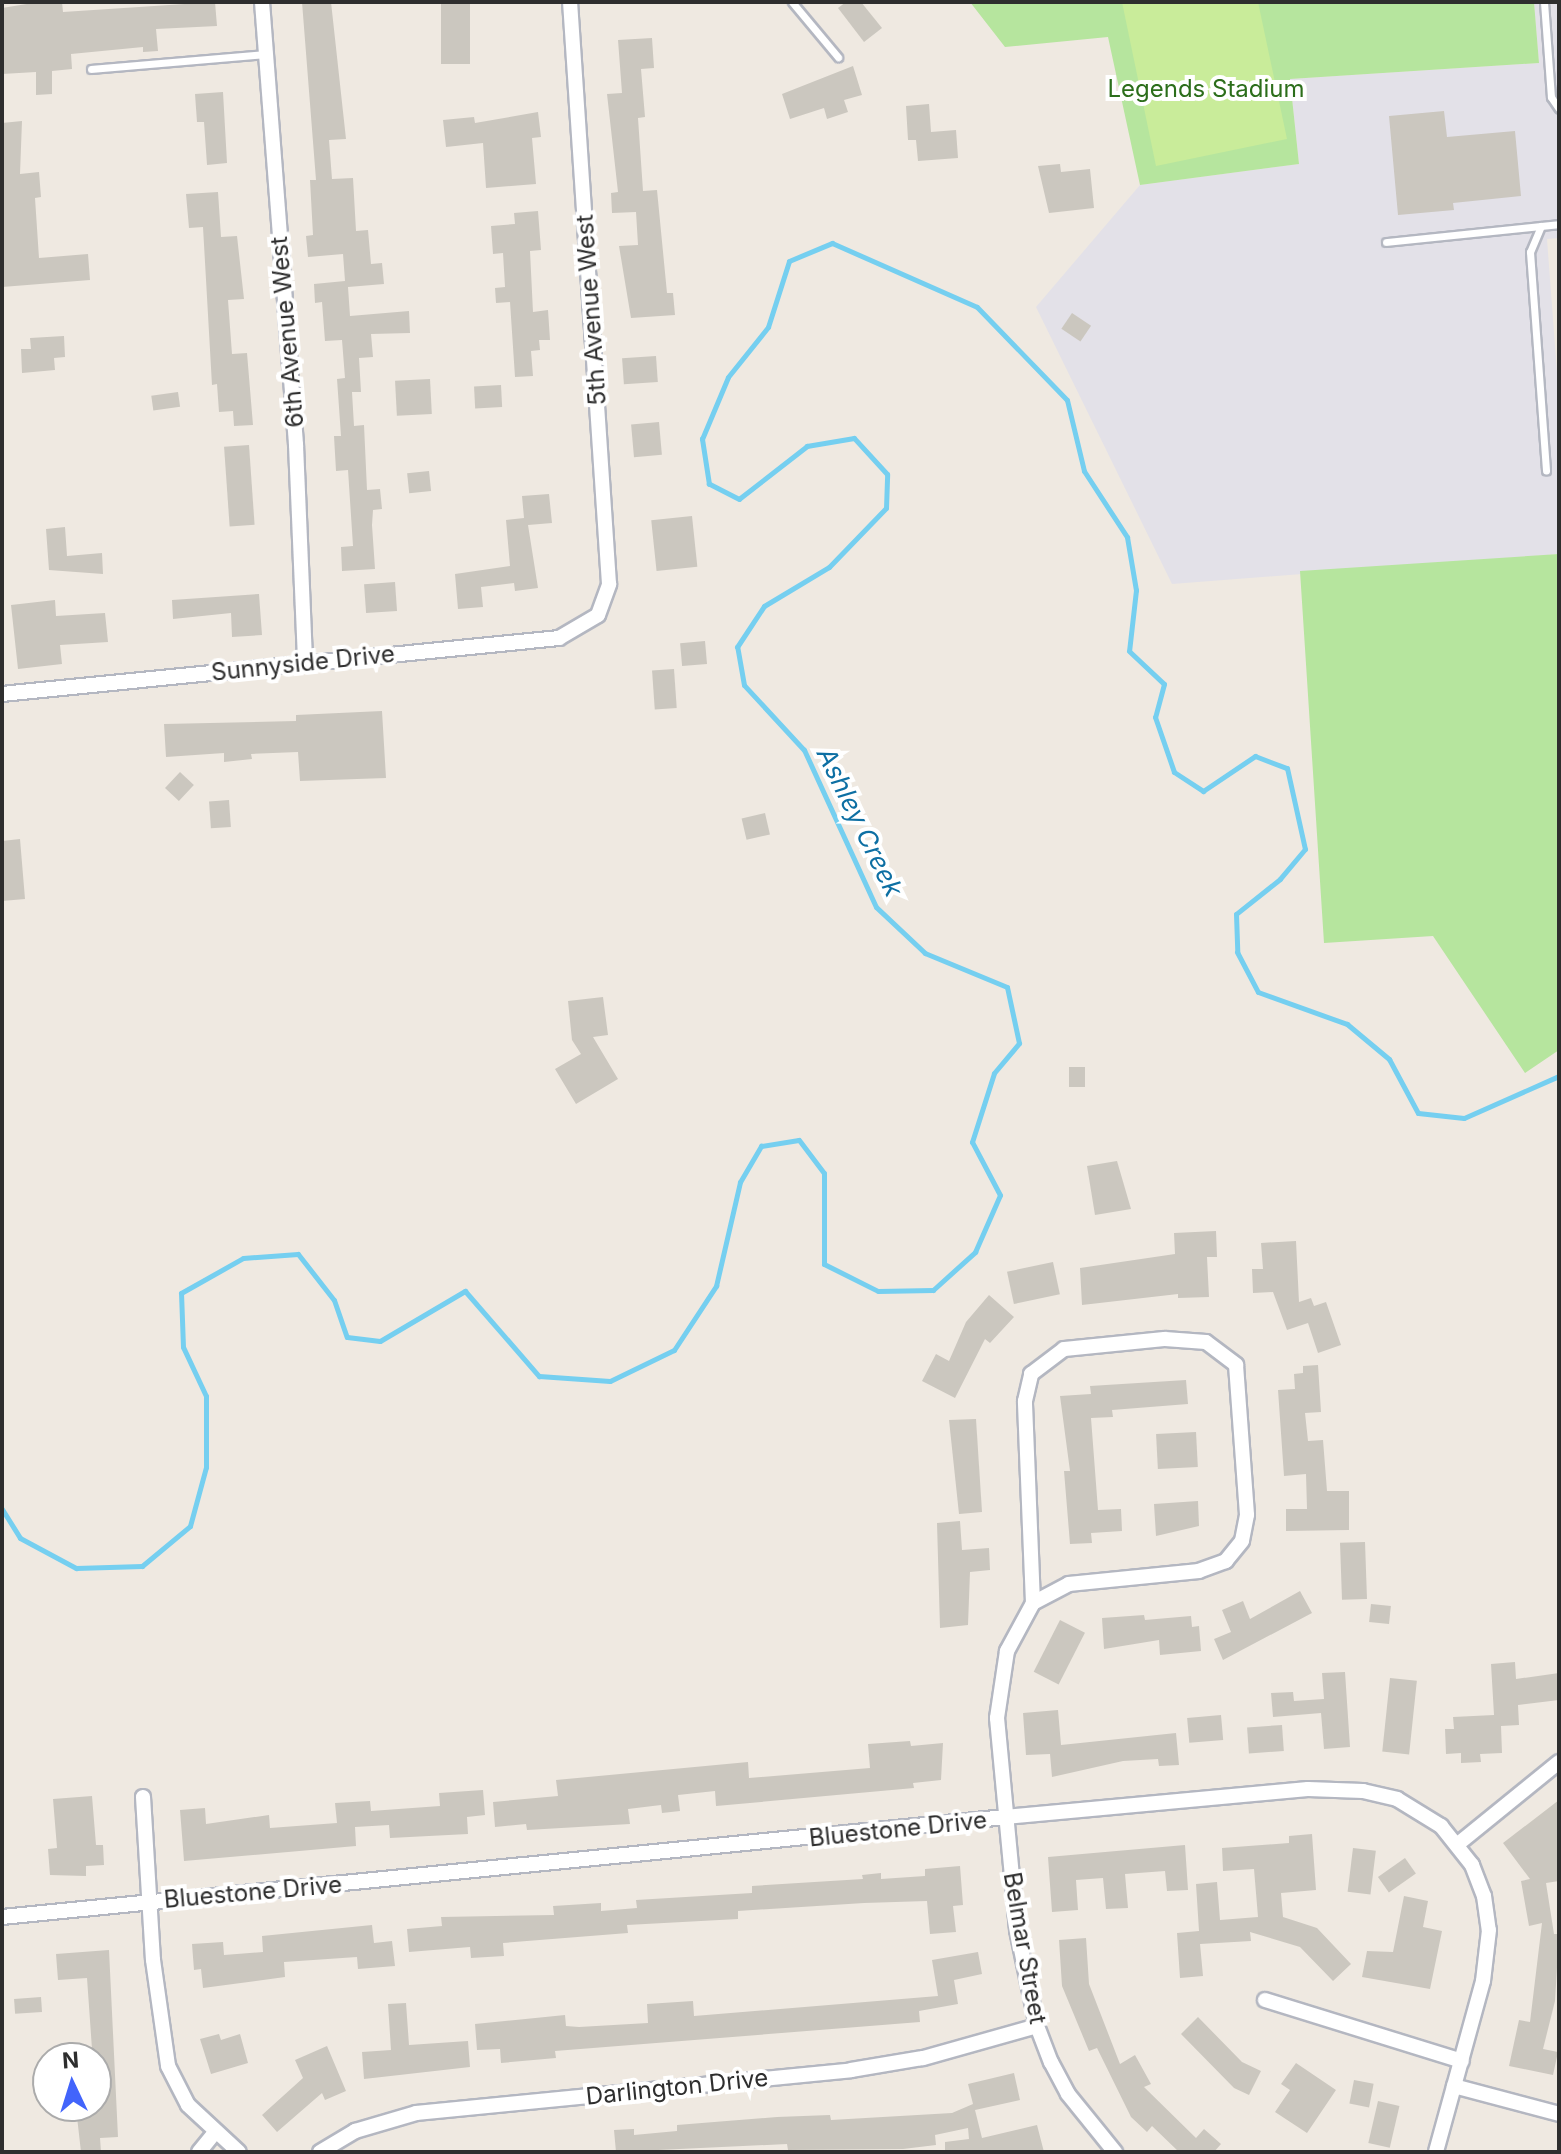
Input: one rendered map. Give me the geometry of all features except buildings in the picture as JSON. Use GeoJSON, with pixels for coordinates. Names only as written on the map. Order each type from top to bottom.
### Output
{"type":"FeatureCollection","features":[{"type":"Feature","properties":{"kind":"street","name":"6th Avenue West"},"geometry":{"type":"LineString","coordinates":[[262,2],[296,445],[305,662]]}},
{"type":"Feature","properties":{"kind":"street","name":"5th Avenue West"},"geometry":{"type":"LineString","coordinates":[[570,2],[609,584],[598,615]]}},
{"type":"Feature","properties":{"kind":"street","name":"Sunnyside Drive"},"geometry":{"type":"LineString","coordinates":[[2,694],[559,638],[598,615]]}},
{"type":"Feature","properties":{"kind":"street"},"geometry":{"type":"LineString","coordinates":[[1165,1339],[1218,1347],[1236,1365],[1243,1406],[1247,1515],[1235,1553],[1199,1571],[1069,1584],[1033,1603],[1025,1401],[1031,1374],[1051,1355],[1079,1347],[1165,1339]]}},
{"type":"Feature","properties":{"kind":"street","name":"Belmar Street"},"geometry":{"type":"LineString","coordinates":[[1033,1603],[1013,1634],[999,1685],[1005,1817],[1017,1930],[1037,2026],[1068,2094],[1115,2152]]}},
{"type":"Feature","properties":{"kind":"street"},"geometry":{"type":"LineString","coordinates":[[1458,1844],[1559,1762]]}},
{"type":"Feature","properties":{"kind":"street","name":"Bluestone Drive"},"geometry":{"type":"LineString","coordinates":[[2,1917],[1005,1817],[1345,1789],[1413,1807],[1458,1844],[1479,1880],[1489,1930],[1483,1981],[1436,2152]]}},
{"type":"Feature","properties":{"kind":"street"},"geometry":{"type":"LineString","coordinates":[[143,1797],[168,2066],[179,2092],[215,2132],[239,2152]]}},
{"type":"Feature","properties":{"kind":"street"},"geometry":{"type":"LineString","coordinates":[[1265,2000],[1462,2061]]}},
{"type":"Feature","properties":{"kind":"street","name":"Darlington Drive"},"geometry":{"type":"LineString","coordinates":[[320,2152],[355,2131],[416,2113],[851,2070],[923,2058],[1037,2026]]}},
{"type":"Feature","properties":{"kind":"street"},"geometry":{"type":"LineString","coordinates":[[1454,2086],[1559,2114]]}},
{"type":"Feature","properties":{"kind":"street"},"geometry":{"type":"LineString","coordinates":[[199,2152],[215,2132]]}},
{"type":"Feature","properties":{"kind":"lane"},"geometry":{"type":"LineString","coordinates":[[792,2],[838,57]]}},
{"type":"Feature","properties":{"kind":"lane"},"geometry":{"type":"LineString","coordinates":[[1544,2],[1551,97],[1559,109]]}},
{"type":"Feature","properties":{"kind":"lane"},"geometry":{"type":"LineString","coordinates":[[91,69],[265,54]]}},
{"type":"Feature","properties":{"kind":"lane"},"geometry":{"type":"LineString","coordinates":[[1386,242],[1559,224]]}},
{"type":"Feature","properties":{"kind":"lane"},"geometry":{"type":"LineString","coordinates":[[1541,226],[1530,252],[1546,470]]}},
{"type":"Feature","properties":{"kind":"shaded area"},"geometry":{"type":"Polygon","coordinates":[[[1534,2],[1559,2],[1559,238],[1547,239],[1559,399],[1559,554],[1172,584],[1036,307],[1140,185],[1299,164],[1290,79],[1539,63],[1534,2]]]}},
{"type":"Feature","properties":{"kind":"green space","name":"Legends Stadium"},"geometry":{"type":"Polygon","coordinates":[[[970,2],[1534,2],[1539,63],[1290,79],[1299,164],[1140,185],[1108,37],[1005,47],[970,2]]]}},
{"type":"Feature","properties":{"kind":"green space"},"geometry":{"type":"Polygon","coordinates":[[[1122,2],[1258,2],[1287,139],[1156,166],[1122,2]]]}},
{"type":"Feature","properties":{"kind":"green space"},"geometry":{"type":"Polygon","coordinates":[[[1559,554],[1559,1050],[1525,1073],[1433,936],[1324,943],[1300,571],[1559,554]]]}},
{"type":"Feature","properties":{"kind":"waterway","name":"Ashley Creek"},"geometry":{"type":"LineString","coordinates":[[2,1509],[20,1538],[76,1568],[142,1566],[190,1526],[206,1467],[206,1396],[183,1347],[181,1293],[243,1258],[298,1254],[334,1300],[347,1337],[380,1341],[465,1291],[539,1376],[610,1381],[674,1350],[716,1286],[740,1182],[761,1146],[799,1140],[824,1173],[824,1264],[878,1291],[933,1290],[975,1252],[1000,1195],[972,1142],[994,1073],[1019,1043],[1007,987],[925,953],[876,907],[804,750],[744,685],[737,647],[764,606],[829,567],[886,508],[887,474],[854,438],[807,446],[739,499],[709,484],[702,439],[728,377],[768,327],[789,261],[832,243],[977,307],[1067,400],[1084,471],[1127,537],[1136,590],[1129,651],[1164,684],[1155,717],[1174,772],[1203,791],[1255,756],[1287,768],[1305,849],[1280,879],[1236,914],[1237,952],[1258,992],[1347,1024],[1389,1059],[1418,1113],[1464,1118],[1559,1076]]}}]}
